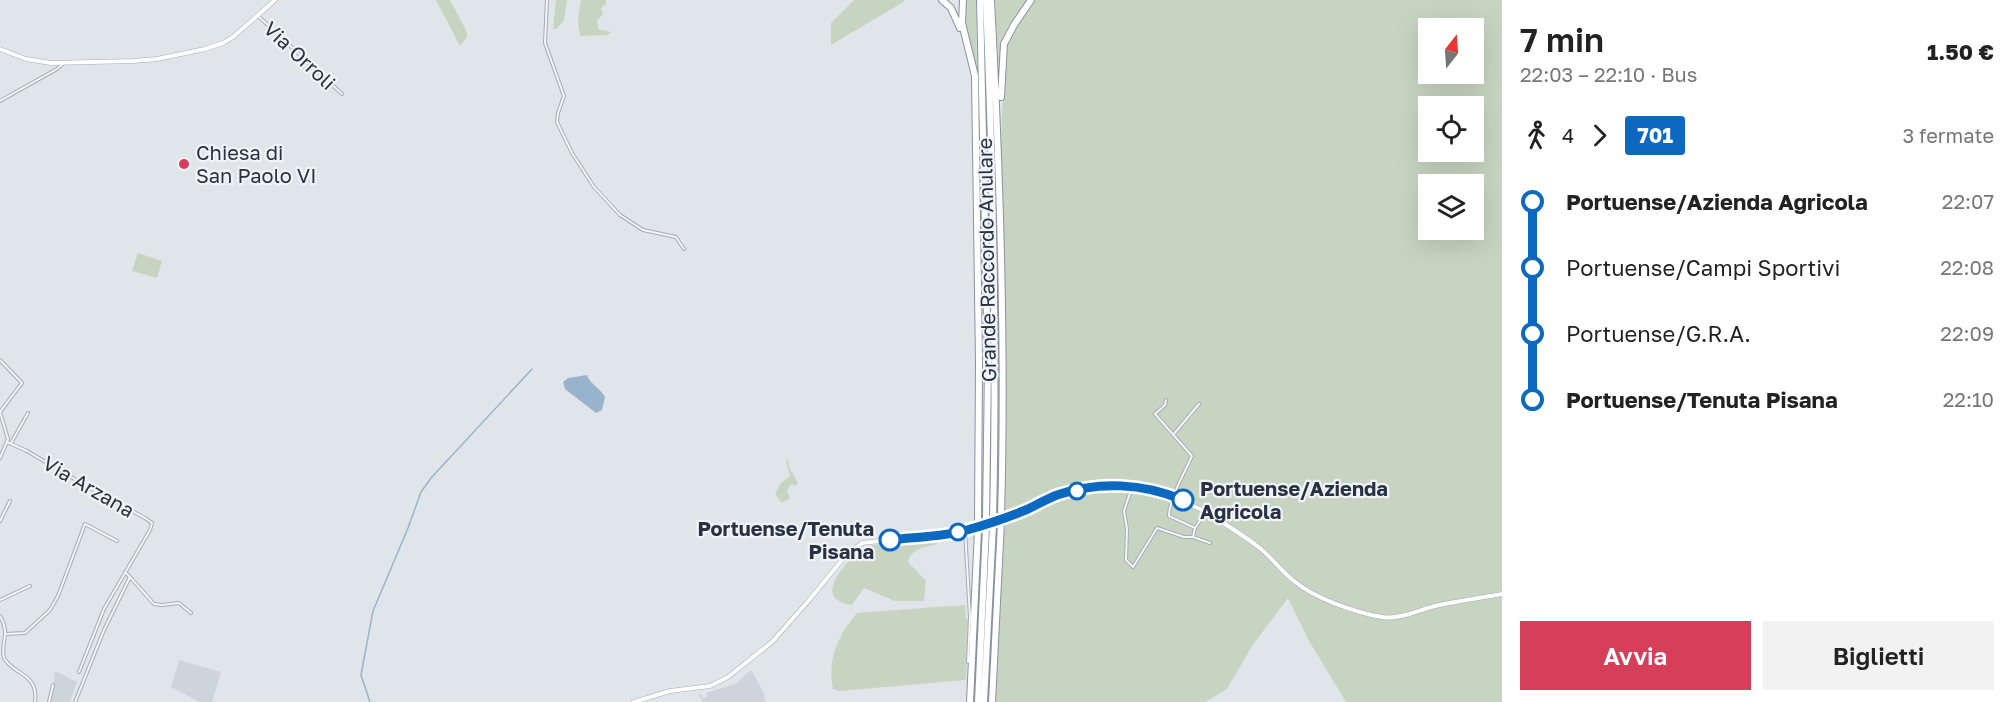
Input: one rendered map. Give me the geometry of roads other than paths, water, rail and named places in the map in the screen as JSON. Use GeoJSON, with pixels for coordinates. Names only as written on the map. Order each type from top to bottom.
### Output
{"type":"FeatureCollection","features":[{"type":"Feature","properties":{"kind":"highway"},"geometry":{"type":"LineString","coordinates":[[942,0],[951,8],[956,18],[973,66]]}},
{"type":"Feature","properties":{"kind":"highway"},"geometry":{"type":"LineString","coordinates":[[963,0],[962,23],[973,66]]}},
{"type":"Feature","properties":{"kind":"highway","name":"Grande Raccordo Anulare"},"geometry":{"type":"LineString","coordinates":[[978,702],[989,523],[980,0]]}},
{"type":"Feature","properties":{"kind":"highway","name":"Grande Raccordo Anulare"},"geometry":{"type":"LineString","coordinates":[[984,702],[994,361],[990,95],[986,0]]}},
{"type":"Feature","properties":{"kind":"highway"},"geometry":{"type":"LineString","coordinates":[[992,0],[999,158]]}},
{"type":"Feature","properties":{"kind":"highway"},"geometry":{"type":"LineString","coordinates":[[999,158],[1003,48],[1007,36],[1031,0]]}},
{"type":"Feature","properties":{"kind":"highway","name":"Grande Raccordo Anulare"},"geometry":{"type":"LineString","coordinates":[[970,702],[977,527],[979,342],[973,66]]}},
{"type":"Feature","properties":{"kind":"highway","name":"Grande Raccordo Anulare"},"geometry":{"type":"LineString","coordinates":[[992,702],[1002,518],[999,158]]}},
{"type":"Feature","properties":{"kind":"main road"},"geometry":{"type":"LineString","coordinates":[[0,49],[35,61],[63,63],[157,59],[205,49],[228,40],[275,0]]}},
{"type":"Feature","properties":{"kind":"main road"},"geometry":{"type":"LineString","coordinates":[[634,702],[670,691],[710,686],[728,677],[772,642],[846,555],[862,543],[965,531],[1059,495],[1099,486],[1132,486],[1175,496],[1206,512],[1259,548],[1304,589],[1350,608],[1390,618],[1437,605],[1502,594]]}},
{"type":"Feature","properties":{"kind":"street"},"geometry":{"type":"LineString","coordinates":[[547,0],[545,43],[564,96],[557,122],[574,156],[592,185],[620,215],[644,230],[676,237],[684,249]]}},
{"type":"Feature","properties":{"kind":"street","name":"Via Orroli"},"geometry":{"type":"LineString","coordinates":[[257,15],[342,94]]}},
{"type":"Feature","properties":{"kind":"street"},"geometry":{"type":"LineString","coordinates":[[0,101],[57,69],[63,63]]}},
{"type":"Feature","properties":{"kind":"street"},"geometry":{"type":"LineString","coordinates":[[0,360],[22,383],[0,412],[9,443]]}},
{"type":"Feature","properties":{"kind":"street"},"geometry":{"type":"LineString","coordinates":[[1167,400],[1155,414],[1192,456],[1168,513],[1169,516],[1195,528]]}},
{"type":"Feature","properties":{"kind":"street"},"geometry":{"type":"LineString","coordinates":[[1173,435],[1199,404]]}},
{"type":"Feature","properties":{"kind":"street"},"geometry":{"type":"LineString","coordinates":[[0,458],[28,413]]}},
{"type":"Feature","properties":{"kind":"street","name":"Via Arzana"},"geometry":{"type":"LineString","coordinates":[[9,443],[151,522],[152,526],[102,613],[75,702]]}},
{"type":"Feature","properties":{"kind":"street"},"geometry":{"type":"LineString","coordinates":[[1132,486],[1124,512],[1127,529],[1126,560],[1130,565],[1133,567],[1156,528],[1210,543]]}},
{"type":"Feature","properties":{"kind":"street"},"geometry":{"type":"LineString","coordinates":[[0,521],[10,501]]}},
{"type":"Feature","properties":{"kind":"street"},"geometry":{"type":"LineString","coordinates":[[1193,537],[1195,528],[1206,512]]}},
{"type":"Feature","properties":{"kind":"street"},"geometry":{"type":"LineString","coordinates":[[5,634],[25,633],[53,606],[85,524],[117,541]]}},
{"type":"Feature","properties":{"kind":"street"},"geometry":{"type":"LineString","coordinates":[[965,531],[970,617],[968,662]]}},
{"type":"Feature","properties":{"kind":"street"},"geometry":{"type":"LineString","coordinates":[[124,572],[153,603],[161,605],[179,603],[191,613]]}},
{"type":"Feature","properties":{"kind":"street","name":"Via Arzana"},"geometry":{"type":"LineString","coordinates":[[79,672],[119,603],[130,577]]}},
{"type":"Feature","properties":{"kind":"street"},"geometry":{"type":"LineString","coordinates":[[0,600],[30,586]]}},
{"type":"Feature","properties":{"kind":"street"},"geometry":{"type":"LineString","coordinates":[[0,616],[5,625],[4,657],[31,682],[36,693],[35,702]]}},
{"type":"Feature","properties":{"kind":"street"},"geometry":{"type":"LineString","coordinates":[[50,702],[53,685]]}},
{"type":"Feature","properties":{"kind":"water"},"geometry":{"type":"Polygon","coordinates":[[[587,375],[605,397],[602,410],[596,413],[565,389],[563,382],[568,378],[587,375]]]}},
{"type":"Feature","properties":{"kind":"waterway"},"geometry":{"type":"LineString","coordinates":[[370,702],[361,675],[373,611],[421,492],[431,478],[532,369]]}},
{"type":"Feature","properties":{"kind":"place","name":"Chiesa di San Paolo VI"},"geometry":{"type":"Point","coordinates":[184,164]}},
{"type":"Feature","properties":{"kind":"place","name":"Portuense/Azienda Agricola"},"geometry":{"type":"Point","coordinates":[1183,500]}},
{"type":"Feature","properties":{"kind":"place","name":"Portuense/Tenuta Pisana"},"geometry":{"type":"Point","coordinates":[890,540]}}]}
